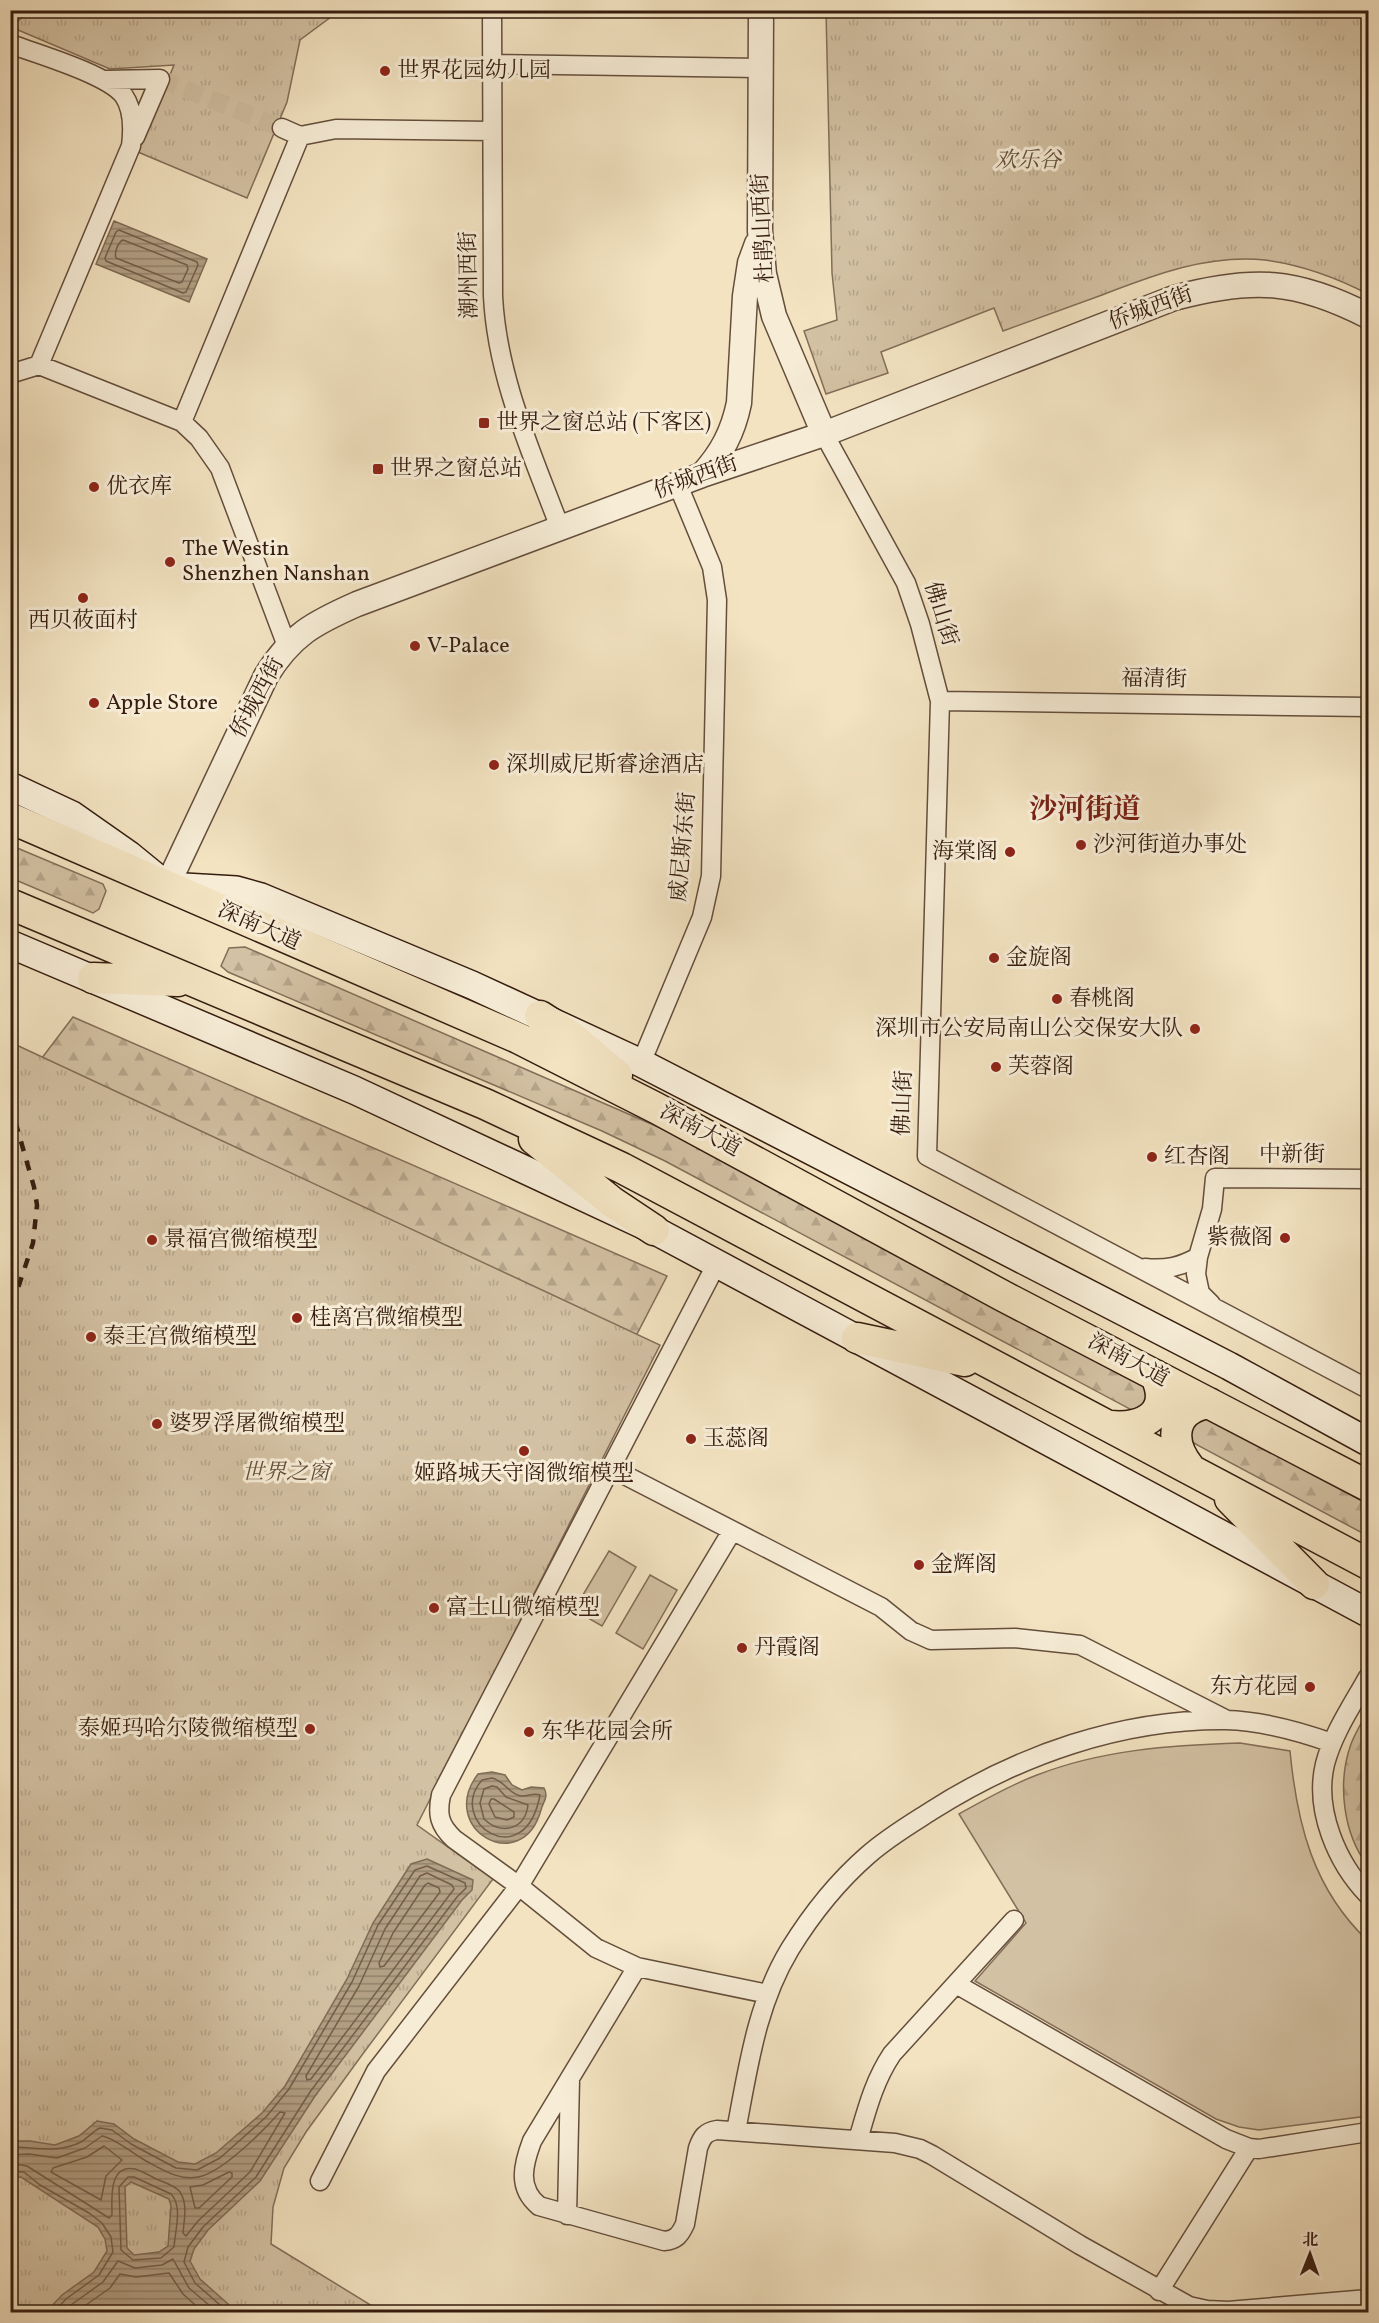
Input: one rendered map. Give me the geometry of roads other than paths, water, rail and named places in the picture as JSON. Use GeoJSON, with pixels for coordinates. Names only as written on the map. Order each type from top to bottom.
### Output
{"type":"FeatureCollection","features":[{"type":"Feature","properties":{"kind":"main road"},"geometry":{"type":"LineString","coordinates":[[10,786],[72,815],[129,855],[167,886],[236,890],[261,897],[472,985],[641,1063],[1218,1361],[1368,1442]]}},
{"type":"Feature","properties":{"kind":"main road","name":"深南大道"},"geometry":{"type":"LineString","coordinates":[[10,818],[518,1038],[656,1107],[1003,1296],[1368,1486]]}},
{"type":"Feature","properties":{"kind":"main road"},"geometry":{"type":"LineString","coordinates":[[10,904],[485,1104],[622,1168],[1199,1472],[1368,1564]]}},
{"type":"Feature","properties":{"kind":"main road"},"geometry":{"type":"LineString","coordinates":[[10,944],[354,1090],[654,1230],[1368,1613]]}},
{"type":"Feature","properties":{"kind":"main road"},"geometry":{"type":"LineString","coordinates":[[93,978],[196,982]]}},
{"type":"Feature","properties":{"kind":"main road"},"geometry":{"type":"LineString","coordinates":[[540,1016],[568,1034],[656,1107]]}},
{"type":"Feature","properties":{"kind":"main road"},"geometry":{"type":"LineString","coordinates":[[485,1104],[612,1202],[654,1230]]}},
{"type":"Feature","properties":{"kind":"main road"},"geometry":{"type":"LineString","coordinates":[[857,1338],[1000,1368]]}},
{"type":"Feature","properties":{"kind":"main road"},"geometry":{"type":"LineString","coordinates":[[1110,1426],[1137,1426],[1155,1414],[1161,1394],[1155,1375]]}},
{"type":"Feature","properties":{"kind":"main road"},"geometry":{"type":"LineString","coordinates":[[1209,1403],[1189,1410],[1182,1417],[1176,1437],[1177,1448],[1314,1584]]}},
{"type":"Feature","properties":{"kind":"street","name":"潮州西街"},"geometry":{"type":"LineString","coordinates":[[492,10],[493,296],[499,355],[560,528]]}},
{"type":"Feature","properties":{"kind":"street","name":"杜鹃山西街"},"geometry":{"type":"LineString","coordinates":[[761,10],[760,231],[764,274],[774,316],[824,434]]}},
{"type":"Feature","properties":{"kind":"street"},"geometry":{"type":"LineString","coordinates":[[10,44],[105,80],[117,88],[130,108],[133,133],[131,146]]}},
{"type":"Feature","properties":{"kind":"street"},"geometry":{"type":"LineString","coordinates":[[491,64],[759,68]]}},
{"type":"Feature","properties":{"kind":"street"},"geometry":{"type":"LineString","coordinates":[[39,365],[160,79],[105,80]]}},
{"type":"Feature","properties":{"kind":"street"},"geometry":{"type":"LineString","coordinates":[[282,128],[300,136],[336,129],[492,131]]}},
{"type":"Feature","properties":{"kind":"street"},"geometry":{"type":"LineString","coordinates":[[182,422],[300,136]]}},
{"type":"Feature","properties":{"kind":"street"},"geometry":{"type":"LineString","coordinates":[[702,475],[723,448],[735,420],[739,403],[748,275],[760,231]]}},
{"type":"Feature","properties":{"kind":"street","name":"侨城西街"},"geometry":{"type":"LineString","coordinates":[[167,886],[266,676],[287,646],[329,617],[357,604],[702,475],[824,434],[1174,298],[1213,287],[1253,284],[1290,286],[1322,294],[1368,316]]}},
{"type":"Feature","properties":{"kind":"street"},"geometry":{"type":"LineString","coordinates":[[10,374],[39,365],[182,422],[199,438],[220,468],[287,646]]}},
{"type":"Feature","properties":{"kind":"street","name":"佛山街"},"geometry":{"type":"LineString","coordinates":[[824,434],[906,583],[920,624],[940,701],[927,1156],[1368,1389]]}},
{"type":"Feature","properties":{"kind":"street","name":"威尼斯东街"},"geometry":{"type":"LineString","coordinates":[[641,1063],[702,917],[711,876],[717,600],[712,567],[678,485]]}},
{"type":"Feature","properties":{"kind":"street","name":"福清街"},"geometry":{"type":"LineString","coordinates":[[940,701],[1368,707]]}},
{"type":"Feature","properties":{"kind":"street","name":"中新街"},"geometry":{"type":"LineString","coordinates":[[1198,1257],[1212,1209],[1215,1178],[1368,1179]]}},
{"type":"Feature","properties":{"kind":"street"},"geometry":{"type":"LineString","coordinates":[[1137,1267],[1161,1270],[1182,1266],[1198,1257]]}},
{"type":"Feature","properties":{"kind":"street"},"geometry":{"type":"LineString","coordinates":[[1198,1257],[1196,1274],[1200,1293],[1214,1308]]}},
{"type":"Feature","properties":{"kind":"street"},"geometry":{"type":"LineString","coordinates":[[717,1263],[441,1795],[438,1809],[439,1820],[444,1830],[596,1948],[637,1967],[768,1994]]}},
{"type":"Feature","properties":{"kind":"street"},"geometry":{"type":"LineString","coordinates":[[611,1468],[881,1607],[911,1631],[931,1640],[1015,1638],[1080,1645],[1228,1720]]}},
{"type":"Feature","properties":{"kind":"street"},"geometry":{"type":"LineString","coordinates":[[320,2181],[376,2071],[519,1886],[732,1531]]}},
{"type":"Feature","properties":{"kind":"street"},"geometry":{"type":"LineString","coordinates":[[1368,1677],[1332,1743],[1325,1766],[1323,1788],[1327,1818],[1341,1860],[1368,1895]]}},
{"type":"Feature","properties":{"kind":"street"},"geometry":{"type":"LineString","coordinates":[[736,2131],[753,2042],[768,1994],[789,1950],[850,1872],[887,1839],[949,1799],[996,1774],[1067,1745],[1153,1725],[1228,1720],[1269,1724],[1332,1743]]}},
{"type":"Feature","properties":{"kind":"street"},"geometry":{"type":"LineString","coordinates":[[858,2140],[874,2087],[892,2054],[1014,1920]]}},
{"type":"Feature","properties":{"kind":"street"},"geometry":{"type":"LineString","coordinates":[[637,1967],[532,2141],[525,2163],[523,2182],[530,2199],[538,2206],[664,2241],[673,2240],[680,2234],[684,2224],[702,2138],[708,2132],[736,2131],[907,2145],[926,2152],[1159,2291],[1189,2306],[1228,2311],[1368,2299]]}},
{"type":"Feature","properties":{"kind":"street"},"geometry":{"type":"LineString","coordinates":[[956,1984],[1226,2139],[1249,2148],[1273,2148],[1368,2132]]}},
{"type":"Feature","properties":{"kind":"street"},"geometry":{"type":"LineString","coordinates":[[567,2215],[570,2077]]}},
{"type":"Feature","properties":{"kind":"street"},"geometry":{"type":"LineString","coordinates":[[1159,2291],[1249,2148]]}},
{"type":"Feature","properties":{"kind":"water"},"geometry":{"type":"Polygon","coordinates":[[[114,221],[207,259],[189,302],[96,264],[114,221]]]}},
{"type":"Feature","properties":{"kind":"water"},"geometry":{"type":"Polygon","coordinates":[[[492,1772],[505,1775],[512,1785],[522,1790],[531,1787],[544,1788],[545,1799],[531,1830],[517,1841],[502,1843],[487,1838],[474,1827],[467,1812],[468,1794],[478,1774],[492,1772]]]}},
{"type":"Feature","properties":{"kind":"water"},"geometry":{"type":"Polygon","coordinates":[[[427,1859],[473,1880],[472,1890],[462,1900],[315,2096],[260,2181],[208,2230],[194,2249],[190,2261],[200,2279],[237,2312],[46,2312],[62,2295],[94,2272],[107,2251],[105,2239],[98,2227],[21,2177],[11,2177],[11,2141],[55,2145],[79,2136],[97,2121],[114,2124],[134,2139],[178,2162],[195,2164],[216,2153],[262,2113],[285,2086],[347,1979],[373,1923],[411,1864],[427,1859]],[[131,2182],[125,2187],[127,2248],[134,2255],[159,2252],[168,2246],[171,2206],[169,2199],[131,2182]]]}},
{"type":"Feature","properties":{"kind":"tunnel"},"geometry":{"type":"LineString","coordinates":[[160,79],[282,128]]}},
{"type":"Feature","properties":{"kind":"railway"},"geometry":{"type":"LineString","coordinates":[[10,1103],[37,1205],[33,1243],[10,1312]]}},
{"type":"Feature","properties":{"kind":"place","name":"世界花园幼儿园"},"geometry":{"type":"Point","coordinates":[385,71]}},
{"type":"Feature","properties":{"kind":"place","name":"世界之窗总站 (下客区)"},"geometry":{"type":"Point","coordinates":[484,423]}},
{"type":"Feature","properties":{"kind":"place","name":"世界之窗总站"},"geometry":{"type":"Point","coordinates":[378,469]}},
{"type":"Feature","properties":{"kind":"place","name":"优衣库"},"geometry":{"type":"Point","coordinates":[94,487]}},
{"type":"Feature","properties":{"kind":"place","name":"The Westin Shenzhen Nanshan"},"geometry":{"type":"Point","coordinates":[170,562]}},
{"type":"Feature","properties":{"kind":"place","name":"西贝莜面村"},"geometry":{"type":"Point","coordinates":[83,598]}},
{"type":"Feature","properties":{"kind":"place","name":"V-Palace"},"geometry":{"type":"Point","coordinates":[415,646]}},
{"type":"Feature","properties":{"kind":"place","name":"Apple Store"},"geometry":{"type":"Point","coordinates":[94,703]}},
{"type":"Feature","properties":{"kind":"place","name":"深圳威尼斯睿途酒店"},"geometry":{"type":"Point","coordinates":[494,765]}},
{"type":"Feature","properties":{"kind":"place","name":"沙河街道办事处"},"geometry":{"type":"Point","coordinates":[1081,845]}},
{"type":"Feature","properties":{"kind":"place","name":"海棠阁"},"geometry":{"type":"Point","coordinates":[1010,852]}},
{"type":"Feature","properties":{"kind":"place","name":"金旋阁"},"geometry":{"type":"Point","coordinates":[994,958]}},
{"type":"Feature","properties":{"kind":"place","name":"春桃阁"},"geometry":{"type":"Point","coordinates":[1057,999]}},
{"type":"Feature","properties":{"kind":"place","name":"深圳市公安局南山公交保安大队"},"geometry":{"type":"Point","coordinates":[1195,1029]}},
{"type":"Feature","properties":{"kind":"place","name":"芙蓉阁"},"geometry":{"type":"Point","coordinates":[996,1067]}},
{"type":"Feature","properties":{"kind":"place","name":"红杏阁"},"geometry":{"type":"Point","coordinates":[1152,1157]}},
{"type":"Feature","properties":{"kind":"place","name":"紫薇阁"},"geometry":{"type":"Point","coordinates":[1285,1238]}},
{"type":"Feature","properties":{"kind":"place","name":"景福宫微缩模型"},"geometry":{"type":"Point","coordinates":[152,1240]}},
{"type":"Feature","properties":{"kind":"place","name":"桂离宫微缩模型"},"geometry":{"type":"Point","coordinates":[297,1318]}},
{"type":"Feature","properties":{"kind":"place","name":"泰王宫微缩模型"},"geometry":{"type":"Point","coordinates":[91,1337]}},
{"type":"Feature","properties":{"kind":"place","name":"婆罗浮屠微缩模型"},"geometry":{"type":"Point","coordinates":[157,1424]}},
{"type":"Feature","properties":{"kind":"place","name":"玉蕊阁"},"geometry":{"type":"Point","coordinates":[691,1439]}},
{"type":"Feature","properties":{"kind":"place","name":"姬路城天守阁微缩模型"},"geometry":{"type":"Point","coordinates":[524,1451]}},
{"type":"Feature","properties":{"kind":"place","name":"金辉阁"},"geometry":{"type":"Point","coordinates":[919,1565]}},
{"type":"Feature","properties":{"kind":"place","name":"富士山微缩模型"},"geometry":{"type":"Point","coordinates":[434,1608]}},
{"type":"Feature","properties":{"kind":"place","name":"丹霞阁"},"geometry":{"type":"Point","coordinates":[742,1648]}},
{"type":"Feature","properties":{"kind":"place","name":"东方花园"},"geometry":{"type":"Point","coordinates":[1310,1687]}},
{"type":"Feature","properties":{"kind":"place","name":"泰姬玛哈尔陵微缩模型"},"geometry":{"type":"Point","coordinates":[310,1729]}},
{"type":"Feature","properties":{"kind":"place","name":"东华花园会所"},"geometry":{"type":"Point","coordinates":[529,1732]}},
{"type":"Feature","properties":{"kind":"district","name":"沙河街道"},"geometry":{"type":"Point","coordinates":[1085,810]}},
{"type":"Feature","properties":{"kind":"park label","name":"欢乐谷"},"geometry":{"type":"Point","coordinates":[1028,161]}},
{"type":"Feature","properties":{"kind":"park label","name":"世界之窗"},"geometry":{"type":"Point","coordinates":[286,1473]}}]}
